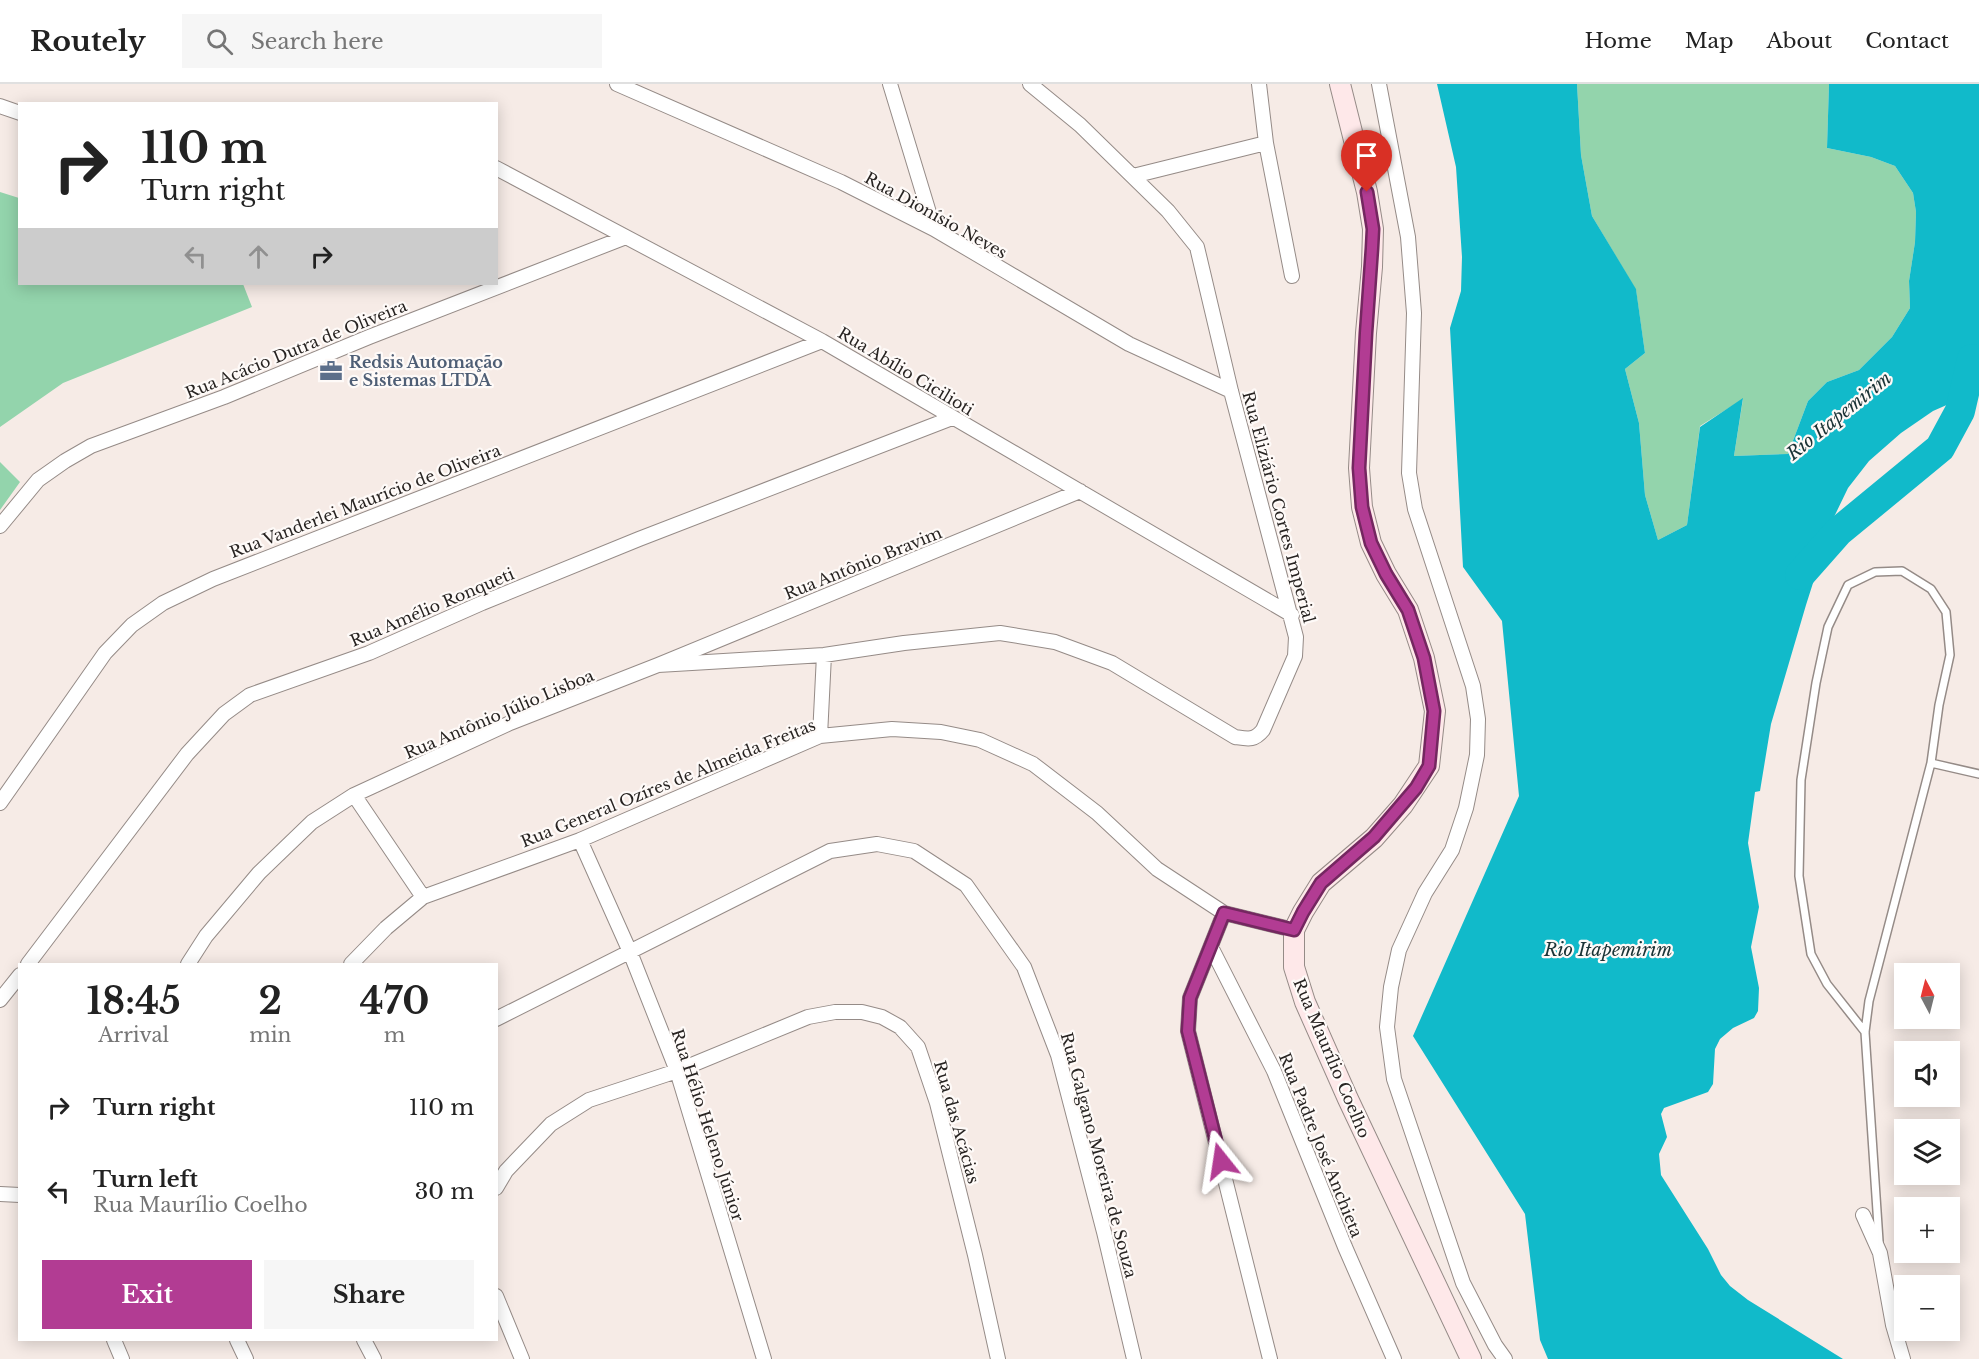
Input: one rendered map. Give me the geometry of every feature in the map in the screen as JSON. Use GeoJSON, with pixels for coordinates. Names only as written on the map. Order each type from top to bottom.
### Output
{"type":"FeatureCollection","features":[{"type":"Feature","properties":{"kind":"main road","name":"Rua Maurílio Coelho"},"geometry":{"type":"LineString","coordinates":[[1340,84],[1367,192],[1373,229],[1359,468],[1362,507],[1371,543],[1386,574],[1408,610],[1424,658],[1434,711],[1429,766],[1416,788],[1374,837],[1321,883],[1294,930],[1294,967],[1305,1002],[1348,1099],[1471,1359]]}},
{"type":"Feature","properties":{"kind":"street","name":"Rua Dionísio Neves"},"geometry":{"type":"LineString","coordinates":[[617,84],[841,182],[934,229],[1129,344],[1231,391]]}},
{"type":"Feature","properties":{"kind":"street"},"geometry":{"type":"LineString","coordinates":[[890,84],[934,229]]}},
{"type":"Feature","properties":{"kind":"street","name":"Rua Eliziário Cortes Imperial"},"geometry":{"type":"LineString","coordinates":[[658,665],[824,655],[903,643],[1000,633],[1055,642],[1112,663],[1235,737],[1248,740],[1257,738],[1263,730],[1295,656],[1296,637],[1231,391],[1197,246],[1168,211],[1080,125],[1030,84]]}},
{"type":"Feature","properties":{"kind":"street"},"geometry":{"type":"LineString","coordinates":[[1258,84],[1266,143],[1292,276]]}},
{"type":"Feature","properties":{"kind":"street"},"geometry":{"type":"LineString","coordinates":[[1379,84],[1408,237],[1414,313],[1409,473],[1415,508],[1473,686],[1478,719],[1477,755],[1466,808],[1452,850],[1425,893],[1399,950],[1391,987],[1387,1027],[1389,1050],[1395,1079],[1463,1283],[1495,1345],[1505,1359]]}},
{"type":"Feature","properties":{"kind":"street"},"geometry":{"type":"LineString","coordinates":[[0,106],[18,112]]}},
{"type":"Feature","properties":{"kind":"street"},"geometry":{"type":"LineString","coordinates":[[1132,176],[1266,143]]}},
{"type":"Feature","properties":{"kind":"street","name":"Rua Abílio Cicilioti"},"geometry":{"type":"LineString","coordinates":[[498,169],[822,341],[1292,615]]}},
{"type":"Feature","properties":{"kind":"street","name":"Rua Acácio Dutra de Oliveira"},"geometry":{"type":"LineString","coordinates":[[0,526],[38,480],[91,446],[224,397],[369,337],[626,237]]}},
{"type":"Feature","properties":{"kind":"street","name":"Rua Vanderlei Maurício de Oliveira"},"geometry":{"type":"LineString","coordinates":[[0,803],[105,653],[132,625],[163,603],[224,574],[822,341]]}},
{"type":"Feature","properties":{"kind":"street","name":"Rua Amélio Ronqueti"},"geometry":{"type":"LineString","coordinates":[[29,963],[188,754],[224,714],[250,695],[369,653],[597,556],[952,418]]}},
{"type":"Feature","properties":{"kind":"street","name":"Rua Antônio Bravim"},"geometry":{"type":"LineString","coordinates":[[658,665],[1080,491]]}},
{"type":"Feature","properties":{"kind":"street"},"geometry":{"type":"LineString","coordinates":[[819,736],[824,655]]}},
{"type":"Feature","properties":{"kind":"street","name":"Rua Antônio Júlio Lisboa"},"geometry":{"type":"LineString","coordinates":[[189,963],[206,936],[259,873],[312,822],[354,795],[510,723],[658,665]]}},
{"type":"Feature","properties":{"kind":"street","name":"Rua General Ozíres de Almeida Freitas"},"geometry":{"type":"LineString","coordinates":[[352,963],[386,928],[423,897],[580,840],[819,736],[892,729],[941,732],[980,740],[1033,764],[1096,813],[1157,869],[1224,913],[1294,930]]}},
{"type":"Feature","properties":{"kind":"street"},"geometry":{"type":"LineString","coordinates":[[354,795],[423,897]]}},
{"type":"Feature","properties":{"kind":"street","name":"Rua Hélio Heleno Júnior"},"geometry":{"type":"LineString","coordinates":[[580,840],[630,952],[677,1071],[764,1359]]}},
{"type":"Feature","properties":{"kind":"street","name":"Rua Galgano Moreira de Souza"},"geometry":{"type":"LineString","coordinates":[[498,1017],[830,851],[877,844],[914,851],[966,885],[1024,967],[1058,1055],[1134,1359]]}},
{"type":"Feature","properties":{"kind":"street"},"geometry":{"type":"LineString","coordinates":[[1224,913],[1190,998],[1188,1031],[1269,1359]]}},
{"type":"Feature","properties":{"kind":"street","name":"Rua Padre José Anchieta"},"geometry":{"type":"LineString","coordinates":[[1211,947],[1274,1071],[1345,1247],[1394,1359]]}},
{"type":"Feature","properties":{"kind":"street"},"geometry":{"type":"LineString","coordinates":[[2,995],[18,977]]}},
{"type":"Feature","properties":{"kind":"street","name":"Rua das Acácias"},"geometry":{"type":"LineString","coordinates":[[498,1185],[506,1171],[551,1124],[589,1100],[677,1071],[808,1017],[835,1012],[862,1012],[882,1017],[900,1027],[918,1047],[937,1102],[998,1359]]}},
{"type":"Feature","properties":{"kind":"street"},"geometry":{"type":"LineString","coordinates":[[0,1194],[18,1195]]}},
{"type":"Feature","properties":{"kind":"street"},"geometry":{"type":"LineString","coordinates":[[1863,1215],[1880,1253],[1893,1325],[1903,1359]]}},
{"type":"Feature","properties":{"kind":"street"},"geometry":{"type":"LineString","coordinates":[[498,1301],[522,1359]]}},
{"type":"Feature","properties":{"kind":"street"},"geometry":{"type":"LineString","coordinates":[[114,1341],[122,1359]]}},
{"type":"Feature","properties":{"kind":"street"},"geometry":{"type":"LineString","coordinates":[[237,1341],[246,1359]]}},
{"type":"Feature","properties":{"kind":"street"},"geometry":{"type":"LineString","coordinates":[[365,1341],[374,1359]]}},
{"type":"Feature","properties":{"kind":"lane"},"geometry":{"type":"LineString","coordinates":[[1865,1032],[1827,984],[1811,954],[1799,876],[1801,792],[1815,694],[1828,627],[1848,585],[1875,572],[1902,571],[1931,589],[1946,612],[1950,655],[1939,705],[1931,763],[1869,1001],[1865,1032],[1880,1253]]}},
{"type":"Feature","properties":{"kind":"lane"},"geometry":{"type":"LineString","coordinates":[[1931,763],[1979,774]]}},
{"type":"Feature","properties":{"kind":"green space"},"geometry":{"type":"Polygon","coordinates":[[[1577,84],[1829,84],[1827,148],[1871,157],[1895,166],[1913,193],[1916,212],[1915,242],[1909,281],[1910,308],[1892,337],[1859,370],[1827,382],[1808,401],[1788,454],[1734,456],[1743,399],[1700,426],[1687,525],[1658,540],[1645,495],[1639,423],[1625,369],[1645,353],[1636,290],[1592,216],[1581,155],[1577,84]]]}},
{"type":"Feature","properties":{"kind":"green space"},"geometry":{"type":"Polygon","coordinates":[[[0,192],[18,198],[18,285],[243,285],[252,307],[63,383],[0,427],[0,192]]]}},
{"type":"Feature","properties":{"kind":"green space"},"geometry":{"type":"Polygon","coordinates":[[[0,462],[20,482],[0,510],[0,462]]]}},
{"type":"Feature","properties":{"kind":"water","name":"Rio Itapemirim"},"geometry":{"type":"Polygon","coordinates":[[[1437,84],[1577,84],[1581,155],[1592,216],[1636,289],[1645,353],[1625,369],[1639,423],[1645,495],[1658,540],[1687,525],[1700,427],[1743,398],[1734,456],[1788,454],[1808,401],[1827,382],[1859,370],[1892,337],[1910,308],[1909,281],[1915,242],[1916,212],[1913,193],[1895,166],[1871,157],[1827,148],[1829,84],[1979,84],[1979,389],[1933,411],[1901,433],[1869,461],[1848,488],[1834,517],[1771,724],[1760,791],[1755,792],[1748,843],[1759,907],[1751,947],[1759,988],[1758,1011],[1754,1018],[1733,1028],[1720,1039],[1715,1049],[1713,1084],[1708,1092],[1664,1108],[1661,1114],[1667,1137],[1659,1154],[1661,1175],[1708,1249],[1721,1275],[1730,1286],[1748,1300],[1843,1359],[1548,1359],[1540,1340],[1525,1214],[1413,1036],[1519,796],[1502,621],[1463,567],[1450,328],[1461,291],[1462,257],[1456,167],[1437,84]]]}},
{"type":"Feature","properties":{"kind":"waterway","name":"Rio Itapemirim"},"geometry":{"type":"LineString","coordinates":[[1800,575],[1838,532],[1940,448],[1960,411],[1972,359]]}},
{"type":"Feature","properties":{"kind":"place","name":"Redsis Automação e Sistemas LTDA"},"geometry":{"type":"Point","coordinates":[331,371]}},
{"type":"Feature","properties":{"kind":"route"},"geometry":{"type":"LineString","coordinates":[[1221,1161],[1188,1031],[1190,998],[1224,913],[1294,930],[1321,883],[1374,837],[1403,805],[1429,766],[1434,711],[1424,658],[1408,610],[1386,574],[1371,543],[1362,507],[1359,468],[1373,229],[1367,192]]}}]}
